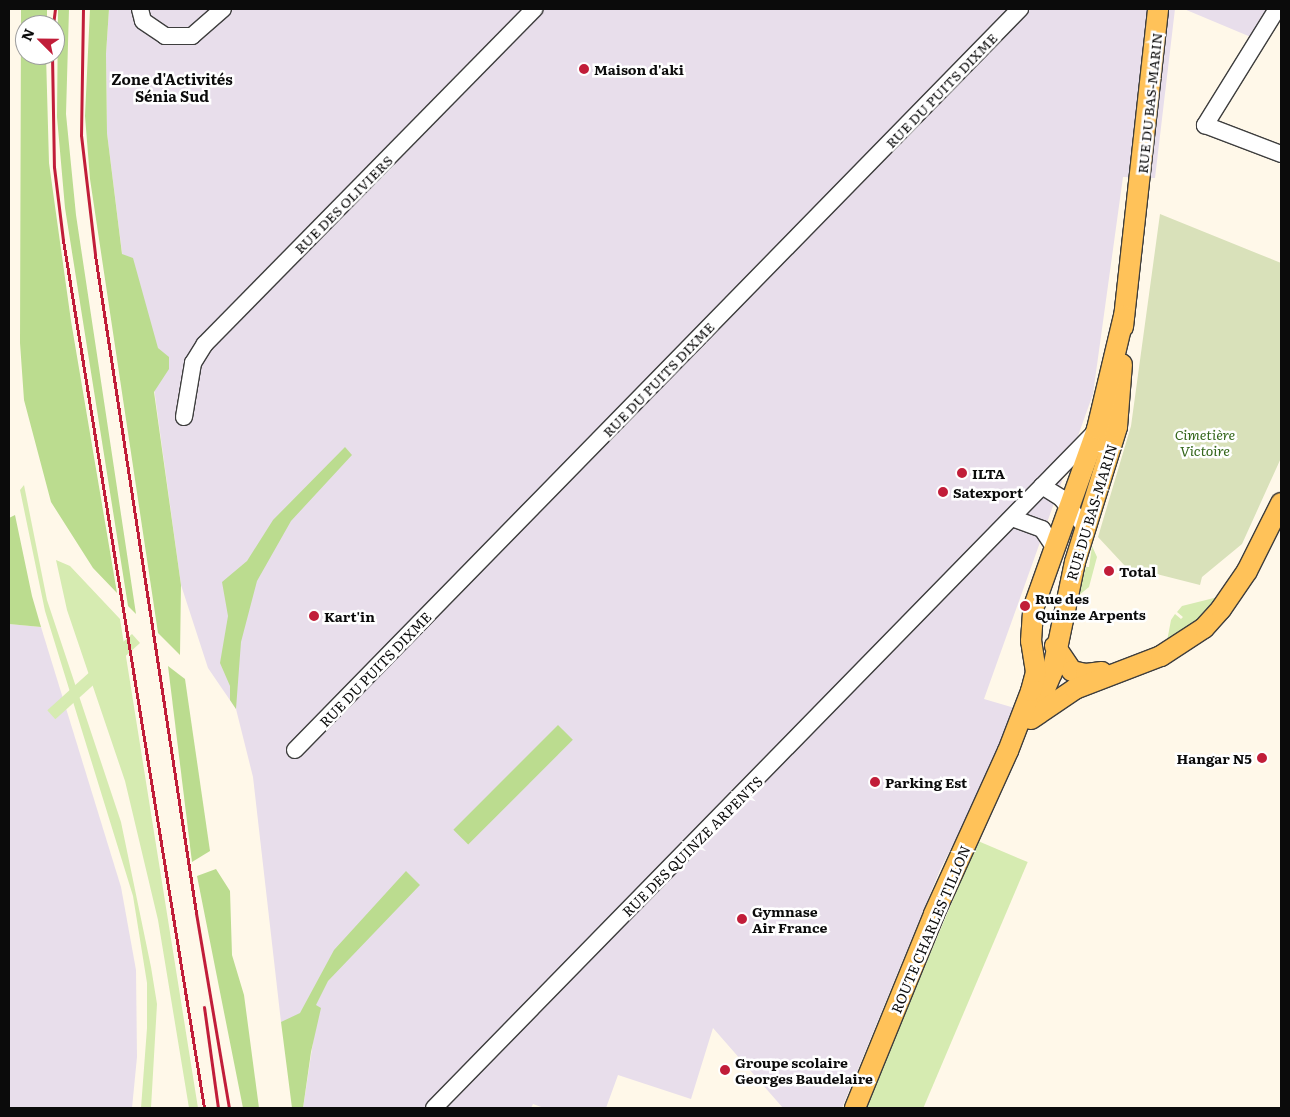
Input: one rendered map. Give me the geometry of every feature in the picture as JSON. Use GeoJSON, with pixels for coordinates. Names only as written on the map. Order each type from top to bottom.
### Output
{"type":"FeatureCollection","features":[{"type":"Feature","properties":{"kind":"main road","name":"RUE DU BAS-MARIN"},"geometry":{"type":"LineString","coordinates":[[1024,718],[1040,701],[1052,673],[1055,646],[1085,527],[1117,428],[1120,406],[1124,316],[1158,9]]}},
{"type":"Feature","properties":{"kind":"main road","name":"RUE DU BAS-MARIN"},"geometry":{"type":"LineString","coordinates":[[1008,751],[1024,718],[1035,676],[1032,631],[1035,605],[1071,508],[1097,430],[1124,316]]}},
{"type":"Feature","properties":{"kind":"main road"},"geometry":{"type":"LineString","coordinates":[[1024,718],[1075,689],[1161,656],[1204,628],[1221,609],[1247,571],[1281,503]]}},
{"type":"Feature","properties":{"kind":"main road"},"geometry":{"type":"LineString","coordinates":[[1032,631],[1052,673],[1064,684],[1075,689]]}},
{"type":"Feature","properties":{"kind":"main road"},"geometry":{"type":"LineString","coordinates":[[1055,646],[1068,669],[1075,673],[1119,671]]}},
{"type":"Feature","properties":{"kind":"main road"},"geometry":{"type":"LineString","coordinates":[[1040,701],[1058,691],[1075,689]]}},
{"type":"Feature","properties":{"kind":"main road","name":"ROUTE CHARLES TILLON"},"geometry":{"type":"LineString","coordinates":[[855,1108],[934,914],[1008,751]]}},
{"type":"Feature","properties":{"kind":"street"},"geometry":{"type":"LineString","coordinates":[[140,9],[143,21],[165,36],[192,36],[224,9]]}},
{"type":"Feature","properties":{"kind":"street","name":"RUE DES OLIVIERS"},"geometry":{"type":"LineString","coordinates":[[184,417],[193,364],[205,344],[534,9]]}},
{"type":"Feature","properties":{"kind":"street","name":"RUE DU PUITS DIXME"},"geometry":{"type":"LineString","coordinates":[[296,750],[1020,9]]}},
{"type":"Feature","properties":{"kind":"street"},"geometry":{"type":"LineString","coordinates":[[1277,9],[1205,125],[1281,154]]}},
{"type":"Feature","properties":{"kind":"street","name":"RUE DES QUINZE ARPENTS"},"geometry":{"type":"LineString","coordinates":[[434,1108],[1120,406]]}},
{"type":"Feature","properties":{"kind":"street"},"geometry":{"type":"LineString","coordinates":[[1042,486],[1071,508],[1085,527]]}},
{"type":"Feature","properties":{"kind":"street"},"geometry":{"type":"LineString","coordinates":[[1012,518],[1042,529],[1056,548]]}},
{"type":"Feature","properties":{"kind":"shaded area"},"geometry":{"type":"Polygon","coordinates":[[[109,9],[1175,9],[1155,178],[1123,177],[1093,394],[984,699],[1021,710],[940,870],[842,1108],[783,1108],[713,1028],[691,1099],[618,1075],[606,1108],[544,1108],[533,1104],[531,1108],[303,1108],[315,1029],[281,1022],[253,777],[236,709],[208,668],[181,585],[152,374],[123,261],[107,133],[106,54],[109,9]]]}},
{"type":"Feature","properties":{"kind":"shaded area"},"geometry":{"type":"Polygon","coordinates":[[[1184,9],[1277,9],[1258,40],[1184,9]]]}},
{"type":"Feature","properties":{"kind":"shaded area"},"geometry":{"type":"Polygon","coordinates":[[[9,624],[41,627],[121,887],[136,970],[137,1057],[132,1108],[9,1108],[9,624]]]}},
{"type":"Feature","properties":{"kind":"green space"},"geometry":{"type":"Polygon","coordinates":[[[21,9],[47,9],[47,15],[21,15],[21,9]]]}},
{"type":"Feature","properties":{"kind":"green space"},"geometry":{"type":"Polygon","coordinates":[[[58,9],[69,9],[66,114],[76,215],[136,614],[128,606],[65,208],[57,117],[57,65],[65,65],[65,15],[58,15],[58,9]]]}},
{"type":"Feature","properties":{"kind":"green space"},"geometry":{"type":"Polygon","coordinates":[[[90,9],[109,9],[106,54],[107,133],[122,254],[133,258],[158,348],[169,357],[169,369],[154,392],[181,585],[180,655],[158,633],[90,179],[85,116],[90,9]]]}},
{"type":"Feature","properties":{"kind":"green space"},"geometry":{"type":"Polygon","coordinates":[[[21,65],[46,65],[49,163],[71,321],[117,593],[93,568],[51,502],[24,400],[20,343],[21,65]]]}},
{"type":"Feature","properties":{"kind":"green space","name":"Cimetière Victoire"},"geometry":{"type":"Polygon","coordinates":[[[1160,214],[1281,263],[1281,458],[1242,544],[1202,577],[1200,585],[1125,566],[1098,537],[1131,426],[1160,214]]]}},
{"type":"Feature","properties":{"kind":"green space"},"geometry":{"type":"Polygon","coordinates":[[[345,447],[352,455],[291,521],[257,581],[241,642],[236,709],[230,700],[230,686],[220,663],[228,616],[222,582],[247,561],[273,520],[345,447]]]}},
{"type":"Feature","properties":{"kind":"green space"},"geometry":{"type":"Polygon","coordinates":[[[24,485],[47,600],[121,822],[151,967],[157,1004],[151,1108],[141,1108],[147,1028],[147,983],[133,896],[45,611],[20,490],[24,485]]]}},
{"type":"Feature","properties":{"kind":"green space"},"geometry":{"type":"Polygon","coordinates":[[[15,515],[32,596],[41,627],[9,624],[9,518],[15,515]]]}},
{"type":"Feature","properties":{"kind":"green space"},"geometry":{"type":"Polygon","coordinates":[[[1092,546],[1097,557],[1089,587],[1078,596],[1086,567],[1089,567],[1092,546]]]}},
{"type":"Feature","properties":{"kind":"green space"},"geometry":{"type":"Polygon","coordinates":[[[56,560],[70,566],[120,619],[198,1108],[189,1108],[158,920],[125,781],[67,610],[56,560]]]}},
{"type":"Feature","properties":{"kind":"green space"},"geometry":{"type":"Polygon","coordinates":[[[1218,597],[1202,620],[1167,641],[1171,620],[1175,614],[1181,619],[1183,617],[1177,612],[1182,606],[1218,597]]]}},
{"type":"Feature","properties":{"kind":"green space"},"geometry":{"type":"Polygon","coordinates":[[[132,634],[140,643],[55,719],[47,710],[132,634]]]}},
{"type":"Feature","properties":{"kind":"green space"},"geometry":{"type":"Polygon","coordinates":[[[168,666],[185,679],[210,851],[192,862],[168,666]]]}},
{"type":"Feature","properties":{"kind":"green space"},"geometry":{"type":"Polygon","coordinates":[[[558,725],[573,740],[468,845],[453,830],[558,725]]]}},
{"type":"Feature","properties":{"kind":"green space"},"geometry":{"type":"Polygon","coordinates":[[[978,841],[1028,862],[923,1108],[865,1108],[978,841]]]}},
{"type":"Feature","properties":{"kind":"green space"},"geometry":{"type":"Polygon","coordinates":[[[216,869],[230,891],[232,955],[244,995],[259,1108],[243,1108],[197,876],[216,869]]]}},
{"type":"Feature","properties":{"kind":"green space"},"geometry":{"type":"Polygon","coordinates":[[[406,871],[420,885],[328,981],[316,1005],[321,1008],[311,1052],[303,1108],[292,1108],[281,1022],[300,1013],[334,950],[406,871]]]}},
{"type":"Feature","properties":{"kind":"railway"},"geometry":{"type":"LineString","coordinates":[[54,15],[55,9]]}},
{"type":"Feature","properties":{"kind":"railway"},"geometry":{"type":"LineString","coordinates":[[83,9],[81,135],[95,255],[196,913],[229,1108]]}},
{"type":"Feature","properties":{"kind":"railway"},"geometry":{"type":"LineString","coordinates":[[52,65],[54,167],[63,240],[204,1108]]}},
{"type":"Feature","properties":{"kind":"railway"},"geometry":{"type":"LineString","coordinates":[[204,1007],[218,1108]]}},
{"type":"Feature","properties":{"kind":"place","name":"Maison d'aki"},"geometry":{"type":"Point","coordinates":[584,69]}},
{"type":"Feature","properties":{"kind":"place","name":"ILTA"},"geometry":{"type":"Point","coordinates":[962,473]}},
{"type":"Feature","properties":{"kind":"place","name":"Satexport"},"geometry":{"type":"Point","coordinates":[943,492]}},
{"type":"Feature","properties":{"kind":"place","name":"Total"},"geometry":{"type":"Point","coordinates":[1109,571]}},
{"type":"Feature","properties":{"kind":"place","name":"Rue des Quinze Arpents"},"geometry":{"type":"Point","coordinates":[1025,606]}},
{"type":"Feature","properties":{"kind":"place","name":"Kart'in"},"geometry":{"type":"Point","coordinates":[314,616]}},
{"type":"Feature","properties":{"kind":"place","name":"Hangar N5"},"geometry":{"type":"Point","coordinates":[1262,758]}},
{"type":"Feature","properties":{"kind":"place","name":"Parking Est"},"geometry":{"type":"Point","coordinates":[875,782]}},
{"type":"Feature","properties":{"kind":"place","name":"Gymnase Air France"},"geometry":{"type":"Point","coordinates":[742,919]}},
{"type":"Feature","properties":{"kind":"place","name":"Groupe scolaire Georges Baudelaire"},"geometry":{"type":"Point","coordinates":[725,1070]}},
{"type":"Feature","properties":{"kind":"district","name":"Zone d'Activités Sénia Sud"},"geometry":{"type":"Point","coordinates":[172,86]}}]}
